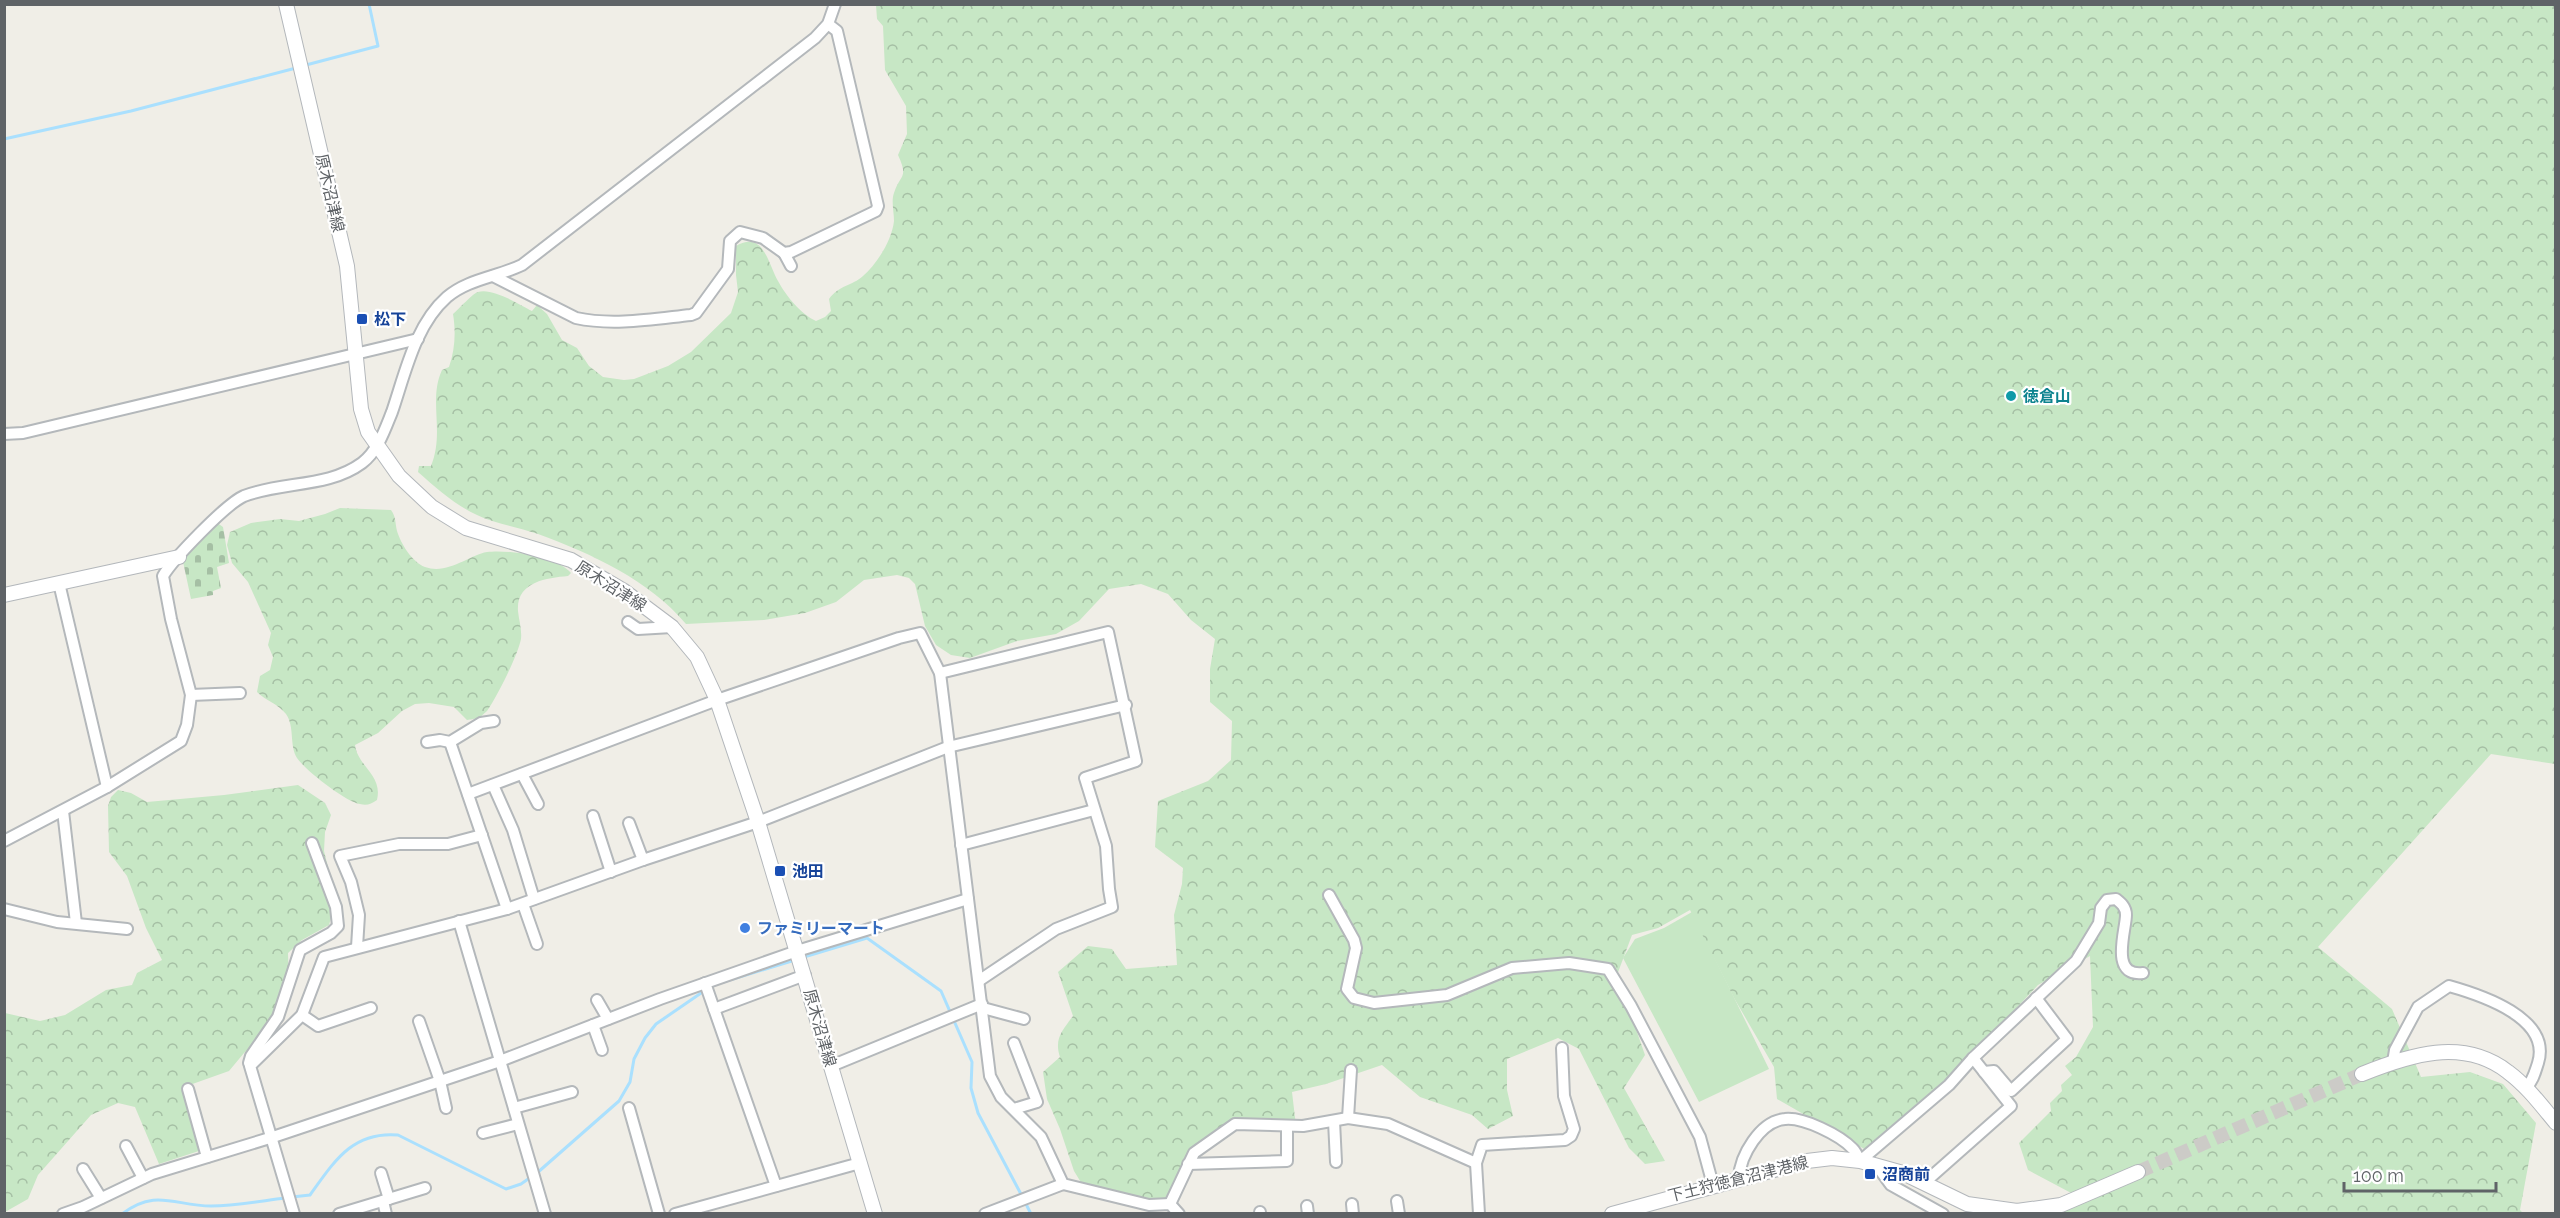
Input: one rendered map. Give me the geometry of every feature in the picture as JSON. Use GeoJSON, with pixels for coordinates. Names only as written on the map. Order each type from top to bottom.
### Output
{"type":"FeatureCollection","features":[{"type":"Feature","properties":{"kind":"main road","name":"原木沼津線"},"geometry":{"type":"LineString","coordinates":[[286,4],[347,266],[361,409],[368,432],[399,476],[432,507],[466,528],[571,560],[624,591],[672,627],[697,657],[717,700],[758,822],[875,1214]]}},
{"type":"Feature","properties":{"kind":"main road"},"geometry":{"type":"LineString","coordinates":[[4,595],[178,557]]}},
{"type":"Feature","properties":{"kind":"main road"},"geometry":{"type":"LineString","coordinates":[[2362,1074],[2420,1054],[2469,1053],[2489,1060],[2508,1071],[2556,1123]]}},
{"type":"Feature","properties":{"kind":"main road","name":"下土狩徳倉沼津港線"},"geometry":{"type":"LineString","coordinates":[[1612,1214],[1739,1178],[1807,1161],[1832,1158],[1860,1161],[1903,1173],[1967,1204],[2016,1211],[2061,1205],[2138,1172]]}},
{"type":"Feature","properties":{"kind":"street"},"geometry":{"type":"LineString","coordinates":[[4,841],[107,787],[181,741],[187,724],[191,695],[163,576],[178,557],[221,514],[243,497],[329,479],[362,463],[384,432],[424,325],[446,298],[459,288],[522,265],[815,38],[828,24],[835,4]]}},
{"type":"Feature","properties":{"kind":"street"},"geometry":{"type":"LineString","coordinates":[[784,253],[791,252],[876,212],[878,206],[837,31],[828,24]]}},
{"type":"Feature","properties":{"kind":"street"},"geometry":{"type":"LineString","coordinates":[[847,226],[854,237]]}},
{"type":"Feature","properties":{"kind":"street"},"geometry":{"type":"LineString","coordinates":[[493,276],[576,318],[626,321],[696,313],[728,269],[730,242],[740,232],[763,238],[784,253],[791,266]]}},
{"type":"Feature","properties":{"kind":"street"},"geometry":{"type":"LineString","coordinates":[[815,241],[821,252]]}},
{"type":"Feature","properties":{"kind":"street"},"geometry":{"type":"LineString","coordinates":[[4,434],[23,433],[417,339]]}},
{"type":"Feature","properties":{"kind":"street"},"geometry":{"type":"LineString","coordinates":[[59,583],[107,787]]}},
{"type":"Feature","properties":{"kind":"street"},"geometry":{"type":"LineString","coordinates":[[628,622],[638,629],[672,627]]}},
{"type":"Feature","properties":{"kind":"street"},"geometry":{"type":"LineString","coordinates":[[940,673],[1108,632],[1126,705],[1136,760],[1085,778],[1106,846],[1112,907],[1056,929],[980,980]]}},
{"type":"Feature","properties":{"kind":"street"},"geometry":{"type":"LineString","coordinates":[[468,794],[717,700],[899,638],[920,633],[940,673],[980,980],[990,1076],[1001,1097],[1041,1137],[1063,1184]]}},
{"type":"Feature","properties":{"kind":"street"},"geometry":{"type":"LineString","coordinates":[[191,695],[240,693]]}},
{"type":"Feature","properties":{"kind":"street"},"geometry":{"type":"LineString","coordinates":[[250,1066],[302,1015],[324,957],[522,904],[643,860],[758,822],[948,747],[1126,705]]}},
{"type":"Feature","properties":{"kind":"street"},"geometry":{"type":"LineString","coordinates":[[427,742],[440,740],[450,742],[481,723],[494,722]]}},
{"type":"Feature","properties":{"kind":"street"},"geometry":{"type":"LineString","coordinates":[[450,742],[507,909]]}},
{"type":"Feature","properties":{"kind":"street"},"geometry":{"type":"LineString","coordinates":[[522,774],[538,804]]}},
{"type":"Feature","properties":{"kind":"street"},"geometry":{"type":"LineString","coordinates":[[493,785],[513,830],[534,899]]}},
{"type":"Feature","properties":{"kind":"street"},"geometry":{"type":"LineString","coordinates":[[961,845],[1094,810]]}},
{"type":"Feature","properties":{"kind":"street"},"geometry":{"type":"LineString","coordinates":[[63,811],[76,923]]}},
{"type":"Feature","properties":{"kind":"street"},"geometry":{"type":"LineString","coordinates":[[593,816],[611,872]]}},
{"type":"Feature","properties":{"kind":"street"},"geometry":{"type":"LineString","coordinates":[[628,823],[643,860]]}},
{"type":"Feature","properties":{"kind":"street"},"geometry":{"type":"LineString","coordinates":[[357,947],[359,915],[351,882],[340,856],[399,844],[448,844],[482,835]]}},
{"type":"Feature","properties":{"kind":"street"},"geometry":{"type":"LineString","coordinates":[[292,1209],[249,1060],[278,1017],[300,950],[332,933],[338,926],[336,907],[312,843]]}},
{"type":"Feature","properties":{"kind":"street"},"geometry":{"type":"LineString","coordinates":[[1329,895],[1354,940],[1356,948],[1347,989],[1354,998],[1374,1003],[1447,995],[1512,968],[1569,963],[1608,969],[1631,1006],[1700,1137],[1713,1185]]}},
{"type":"Feature","properties":{"kind":"street"},"geometry":{"type":"LineString","coordinates":[[1739,1178],[1739,1166],[1748,1146],[1771,1124],[1785,1119],[1819,1126],[1853,1148],[1860,1161],[1949,1086],[1973,1058],[2076,961],[2100,923],[2101,908],[2107,900],[2116,898],[2123,905],[2126,916],[2121,947],[2124,962],[2128,969],[2136,974],[2143,973]]}},
{"type":"Feature","properties":{"kind":"street"},"geometry":{"type":"LineString","coordinates":[[63,1214],[142,1178],[500,1061],[705,982],[800,961],[968,899]]}},
{"type":"Feature","properties":{"kind":"street"},"geometry":{"type":"LineString","coordinates":[[522,904],[537,944]]}},
{"type":"Feature","properties":{"kind":"street"},"geometry":{"type":"LineString","coordinates":[[4,909],[57,921],[127,929]]}},
{"type":"Feature","properties":{"kind":"street"},"geometry":{"type":"LineString","coordinates":[[459,921],[545,1214]]}},
{"type":"Feature","properties":{"kind":"street"},"geometry":{"type":"LineString","coordinates":[[714,1009],[800,961]]}},
{"type":"Feature","properties":{"kind":"street"},"geometry":{"type":"LineString","coordinates":[[705,982],[776,1186]]}},
{"type":"Feature","properties":{"kind":"street"},"geometry":{"type":"LineString","coordinates":[[2393,1062],[2395,1050],[2418,1008],[2449,986],[2506,1007],[2525,1022],[2538,1040],[2540,1055],[2532,1082],[2526,1088]]}},
{"type":"Feature","properties":{"kind":"street"},"geometry":{"type":"LineString","coordinates":[[1984,1072],[1994,1071],[2011,1091],[2067,1039],[2036,998]]}},
{"type":"Feature","properties":{"kind":"street"},"geometry":{"type":"LineString","coordinates":[[597,1000],[608,1019]]}},
{"type":"Feature","properties":{"kind":"street"},"geometry":{"type":"LineString","coordinates":[[831,1066],[982,1006],[1024,1019]]}},
{"type":"Feature","properties":{"kind":"street"},"geometry":{"type":"LineString","coordinates":[[302,1015],[318,1026],[371,1008]]}},
{"type":"Feature","properties":{"kind":"street"},"geometry":{"type":"LineString","coordinates":[[419,1021],[440,1081],[446,1108]]}},
{"type":"Feature","properties":{"kind":"street"},"geometry":{"type":"LineString","coordinates":[[593,1025],[602,1050]]}},
{"type":"Feature","properties":{"kind":"street"},"geometry":{"type":"LineString","coordinates":[[1014,1043],[1037,1102],[1014,1109]]}},
{"type":"Feature","properties":{"kind":"street"},"geometry":{"type":"LineString","coordinates":[[1479,1214],[1476,1163],[1482,1145],[1565,1140],[1574,1130],[1564,1096],[1562,1048]]}},
{"type":"Feature","properties":{"kind":"street"},"geometry":{"type":"LineString","coordinates":[[1924,1183],[2011,1106],[1973,1058]]}},
{"type":"Feature","properties":{"kind":"street"},"geometry":{"type":"LineString","coordinates":[[1348,1118],[1351,1070]]}},
{"type":"Feature","properties":{"kind":"street"},"geometry":{"type":"LineString","coordinates":[[188,1089],[207,1157]]}},
{"type":"Feature","properties":{"kind":"street"},"geometry":{"type":"LineString","coordinates":[[513,1108],[572,1092]]}},
{"type":"Feature","properties":{"kind":"street"},"geometry":{"type":"LineString","coordinates":[[629,1108],[659,1214]]}},
{"type":"Feature","properties":{"kind":"street"},"geometry":{"type":"LineString","coordinates":[[1170,1204],[1194,1153],[1235,1124],[1303,1126],[1348,1118],[1388,1124],[1476,1163]]}},
{"type":"Feature","properties":{"kind":"street"},"geometry":{"type":"LineString","coordinates":[[1334,1121],[1336,1162]]}},
{"type":"Feature","properties":{"kind":"street"},"geometry":{"type":"LineString","coordinates":[[483,1133],[518,1124]]}},
{"type":"Feature","properties":{"kind":"street"},"geometry":{"type":"LineString","coordinates":[[1188,1164],[1287,1161],[1287,1126]]}},
{"type":"Feature","properties":{"kind":"street"},"geometry":{"type":"LineString","coordinates":[[126,1146],[142,1178]]}},
{"type":"Feature","properties":{"kind":"street"},"geometry":{"type":"LineString","coordinates":[[675,1214],[860,1163]]}},
{"type":"Feature","properties":{"kind":"street"},"geometry":{"type":"LineString","coordinates":[[1877,1166],[1892,1185],[1943,1214]]}},
{"type":"Feature","properties":{"kind":"street"},"geometry":{"type":"LineString","coordinates":[[83,1169],[101,1198]]}},
{"type":"Feature","properties":{"kind":"street"},"geometry":{"type":"LineString","coordinates":[[381,1173],[386,1214]]}},
{"type":"Feature","properties":{"kind":"street"},"geometry":{"type":"LineString","coordinates":[[984,1214],[1063,1184],[1149,1205],[1170,1204]]}},
{"type":"Feature","properties":{"kind":"street"},"geometry":{"type":"LineString","coordinates":[[339,1214],[425,1188]]}},
{"type":"Feature","properties":{"kind":"street"},"geometry":{"type":"LineString","coordinates":[[1397,1200],[1399,1214]]}},
{"type":"Feature","properties":{"kind":"street"},"geometry":{"type":"LineString","coordinates":[[1170,1204],[1179,1214]]}},
{"type":"Feature","properties":{"kind":"green space"},"geometry":{"type":"Polygon","coordinates":[[[876,5],[2555,5],[2555,764],[2491,754],[2318,947],[2392,1009],[2421,1077],[2470,1072],[2503,1084],[2536,1123],[2520,1210],[2523,1213],[2052,1213],[2069,1207],[2073,1194],[2028,1170],[2019,1143],[2051,1111],[2050,1103],[2062,1091],[2061,1085],[2072,1075],[2065,1066],[2076,1057],[2093,1027],[2090,956],[2038,985],[1937,1093],[1866,1150],[1777,1099],[1774,1067],[1734,998],[1690,910],[1658,928],[1632,935],[1617,975],[1645,1055],[1624,1088],[1665,1161],[1645,1164],[1629,1148],[1579,1049],[1558,1038],[1507,1059],[1507,1090],[1513,1116],[1488,1129],[1472,1115],[1420,1097],[1382,1065],[1326,1084],[1292,1092],[1296,1126],[1232,1123],[1199,1142],[1184,1161],[1170,1204],[1085,1189],[1074,1171],[1047,1099],[1043,1072],[1060,1057],[1059,1040],[1062,1031],[1073,1016],[1058,972],[1088,946],[1112,949],[1126,969],[1177,965],[1174,915],[1182,884],[1183,868],[1155,847],[1158,801],[1208,781],[1231,760],[1232,721],[1210,702],[1210,669],[1215,639],[1191,620],[1168,594],[1141,584],[1109,589],[1079,621],[1056,634],[1017,641],[970,658],[951,655],[936,645],[925,626],[915,584],[909,578],[897,575],[864,580],[836,602],[805,613],[764,620],[686,624],[655,594],[618,570],[538,534],[477,515],[453,501],[418,472],[419,466],[431,466],[435,453],[436,393],[442,370],[449,367],[453,354],[455,334],[453,314],[478,292],[498,294],[532,311],[537,305],[547,314],[562,340],[577,348],[589,366],[603,377],[624,380],[634,379],[668,366],[691,352],[731,313],[738,292],[736,246],[745,242],[753,242],[764,251],[781,287],[805,314],[816,321],[831,311],[829,299],[833,294],[868,271],[887,244],[894,221],[893,196],[903,173],[898,155],[907,134],[906,106],[885,70],[883,26],[877,19],[876,5]]]}},
{"type":"Feature","properties":{"kind":"green space"},"geometry":{"type":"Polygon","coordinates":[[[340,508],[391,510],[404,547],[411,557],[425,567],[434,569],[450,567],[480,554],[496,551],[532,555],[565,567],[571,573],[568,576],[534,583],[522,594],[518,611],[521,632],[519,646],[496,696],[487,711],[479,718],[467,720],[454,707],[429,703],[415,704],[402,711],[378,733],[355,745],[357,753],[377,784],[377,800],[367,805],[345,798],[301,763],[293,747],[289,719],[286,714],[257,692],[260,676],[270,670],[273,657],[268,645],[271,633],[248,582],[232,563],[227,545],[230,532],[251,523],[280,519],[299,521],[340,508]]]}},
{"type":"Feature","properties":{"kind":"green space"},"geometry":{"type":"Polygon","coordinates":[[[216,522],[223,527],[229,563],[217,567],[221,588],[213,591],[213,595],[191,599],[182,557],[216,522]]]}},
{"type":"Feature","properties":{"kind":"green space"},"geometry":{"type":"Polygon","coordinates":[[[298,785],[325,803],[331,815],[325,832],[324,851],[336,900],[329,925],[302,940],[288,953],[289,987],[269,1030],[244,1053],[229,1071],[184,1087],[202,1150],[159,1164],[135,1107],[118,1103],[91,1115],[38,1175],[28,1199],[5,1212],[5,1013],[40,1021],[65,1015],[106,990],[132,985],[137,973],[162,960],[146,928],[127,876],[109,852],[108,806],[111,797],[118,790],[131,793],[147,802],[298,785]]]}},
{"type":"Feature","properties":{"kind":"green space"},"geometry":{"type":"Polygon","coordinates":[[[1692,912],[1769,1069],[1699,1102],[1623,958],[1635,939],[1664,928],[1692,912]]]}},
{"type":"Feature","properties":{"kind":"waterway"},"geometry":{"type":"LineString","coordinates":[[306,65],[378,46],[369,4]]}},
{"type":"Feature","properties":{"kind":"waterway"},"geometry":{"type":"LineString","coordinates":[[4,139],[131,111],[296,68]]}},
{"type":"Feature","properties":{"kind":"waterway"},"geometry":{"type":"LineString","coordinates":[[804,957],[867,938],[941,991],[972,1062],[971,1088],[978,1113],[1022,1196]]}},
{"type":"Feature","properties":{"kind":"waterway"},"geometry":{"type":"LineString","coordinates":[[723,982],[795,960]]}},
{"type":"Feature","properties":{"kind":"waterway"},"geometry":{"type":"LineString","coordinates":[[537,1173],[619,1101],[630,1082],[634,1059],[645,1038],[656,1024],[704,991]]}},
{"type":"Feature","properties":{"kind":"waterway"},"geometry":{"type":"LineString","coordinates":[[292,1197],[310,1195],[327,1171],[346,1151],[368,1138],[382,1135],[398,1135],[506,1189],[521,1184],[531,1177]]}},
{"type":"Feature","properties":{"kind":"waterway"},"geometry":{"type":"LineString","coordinates":[[122,1214],[134,1206],[156,1200],[211,1206],[285,1198]]}},
{"type":"Feature","properties":{"kind":"waterway"},"geometry":{"type":"LineString","coordinates":[[1025,1202],[1031,1214]]}},
{"type":"Feature","properties":{"kind":"tunnel"},"geometry":{"type":"LineString","coordinates":[[2138,1172],[2362,1074]]}},
{"type":"Feature","properties":{"kind":"place","name":"松下"},"geometry":{"type":"Point","coordinates":[362,319]}},
{"type":"Feature","properties":{"kind":"place","name":"徳倉山"},"geometry":{"type":"Point","coordinates":[2011,396]}},
{"type":"Feature","properties":{"kind":"place","name":"池田"},"geometry":{"type":"Point","coordinates":[780,871]}},
{"type":"Feature","properties":{"kind":"place","name":"ファミリーマート"},"geometry":{"type":"Point","coordinates":[745,928]}},
{"type":"Feature","properties":{"kind":"place","name":"沼商前"},"geometry":{"type":"Point","coordinates":[1870,1174]}}]}
